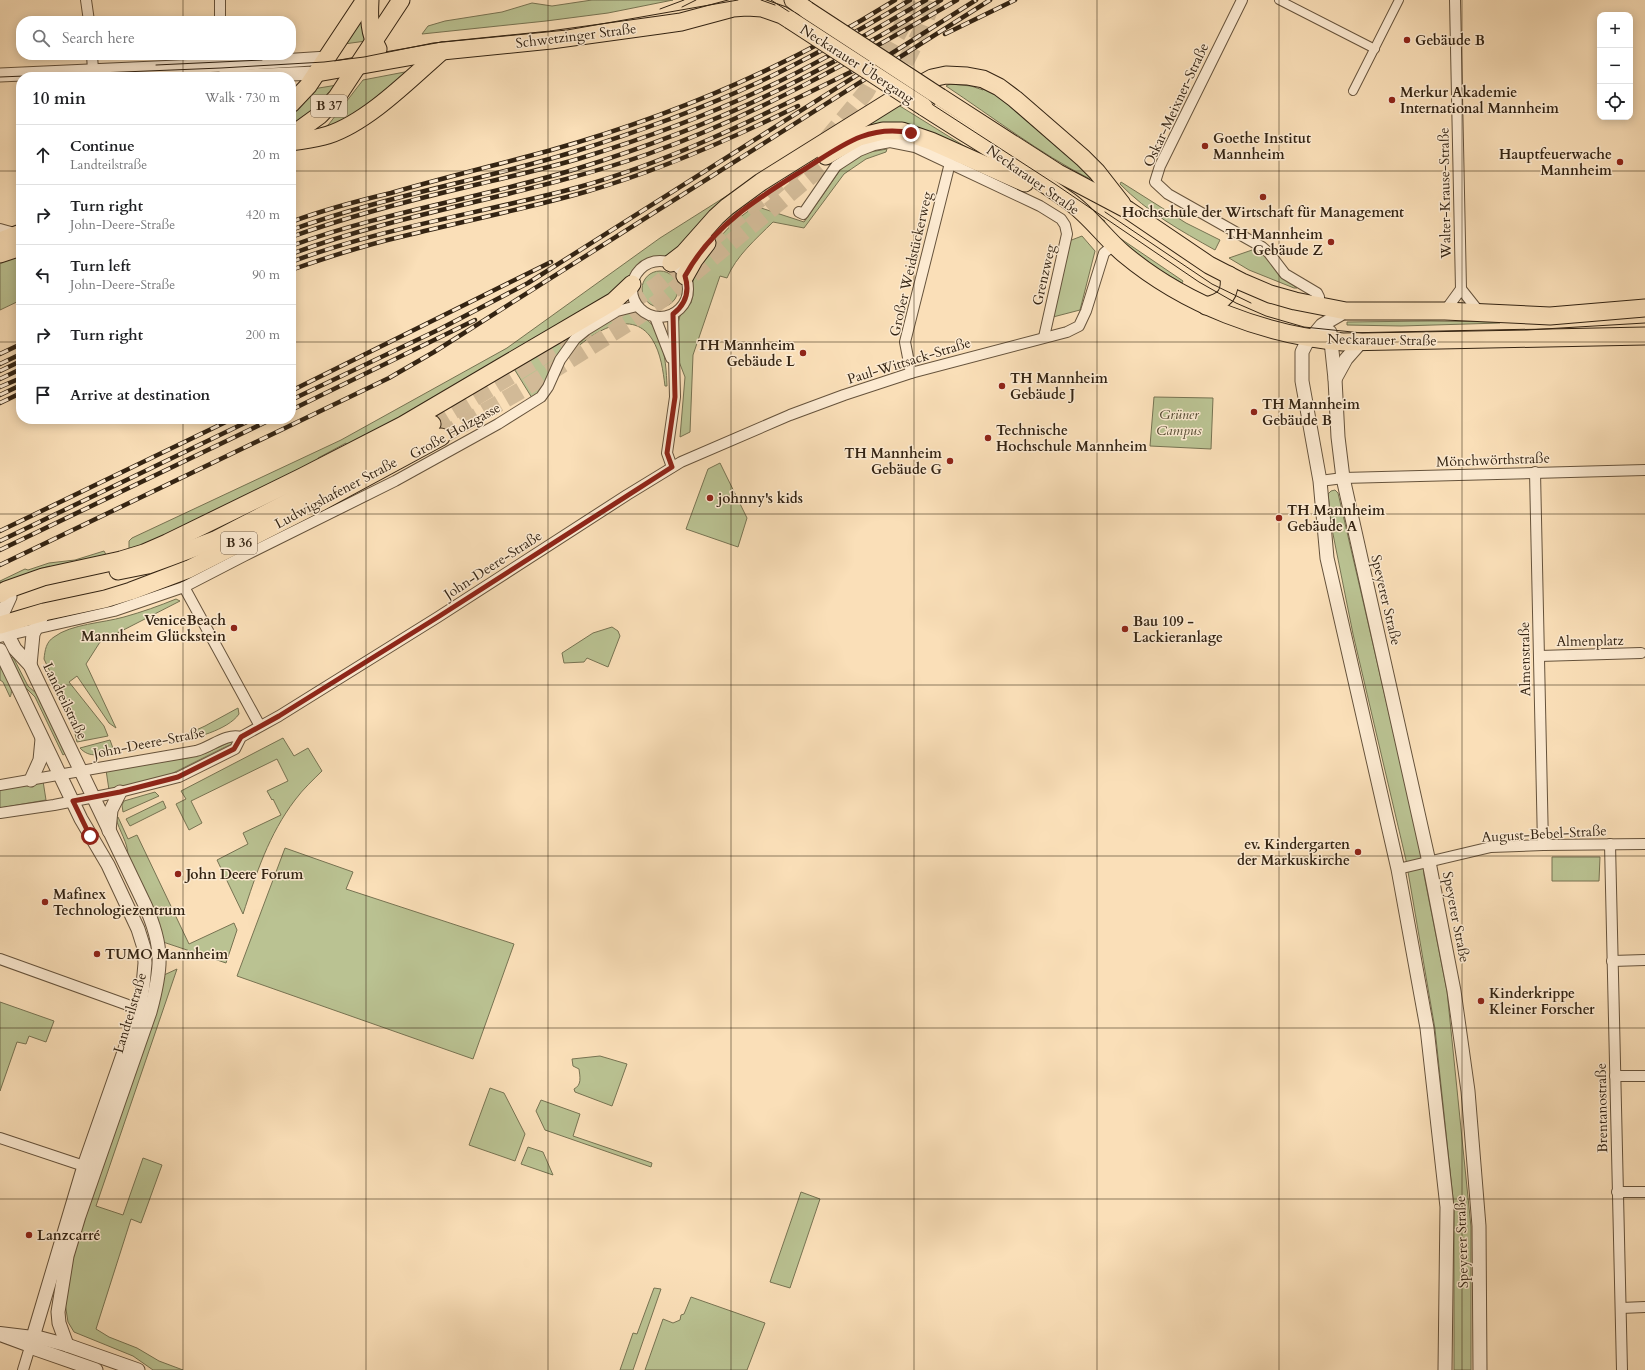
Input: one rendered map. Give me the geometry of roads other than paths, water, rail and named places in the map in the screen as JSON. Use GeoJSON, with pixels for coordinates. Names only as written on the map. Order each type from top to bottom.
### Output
{"type":"FeatureCollection","features":[{"type":"Feature","properties":{"kind":"main road","name":"B 37"},"geometry":{"type":"LineString","coordinates":[[296,99],[308,86],[365,0]]}},
{"type":"Feature","properties":{"kind":"main road"},"geometry":{"type":"LineString","coordinates":[[370,0],[369,26],[374,42],[388,61]]}},
{"type":"Feature","properties":{"kind":"main road","name":"B 37"},"geometry":{"type":"LineString","coordinates":[[296,133],[308,125],[329,106],[374,42],[401,0]]}},
{"type":"Feature","properties":{"kind":"main road","name":"Neckarauer Übergang"},"geometry":{"type":"LineString","coordinates":[[793,0],[940,97]]}},
{"type":"Feature","properties":{"kind":"main road","name":"Schwetzinger Straße"},"geometry":{"type":"LineString","coordinates":[[317,73],[442,51],[552,40],[681,22],[720,11],[747,7],[762,8],[773,11],[790,20]]}},
{"type":"Feature","properties":{"kind":"main road","name":"Neckarauer Übergang"},"geometry":{"type":"LineString","coordinates":[[790,20],[924,107]]}},
{"type":"Feature","properties":{"kind":"main road"},"geometry":{"type":"LineString","coordinates":[[296,141],[328,135],[345,127],[381,103],[442,51]]}},
{"type":"Feature","properties":{"kind":"main road"},"geometry":{"type":"LineString","coordinates":[[671,263],[684,253],[711,222],[727,207],[761,182],[897,97],[932,78],[946,75],[967,76],[983,80],[999,87],[1015,99],[1097,172],[1128,210]]}},
{"type":"Feature","properties":{"kind":"main road","name":"Neckarauer Straße"},"geometry":{"type":"LineString","coordinates":[[940,97],[1058,173],[1128,210],[1209,265],[1270,294],[1322,314],[1346,311],[1445,311],[1550,316],[1645,308]]}},
{"type":"Feature","properties":{"kind":"main road","name":"Neckarauer Straße"},"geometry":{"type":"LineString","coordinates":[[924,107],[1071,202],[1118,249],[1145,271],[1206,306],[1254,323],[1286,332],[1306,345],[1332,341],[1360,342],[1645,336]]}},
{"type":"Feature","properties":{"kind":"main road"},"geometry":{"type":"LineString","coordinates":[[685,276],[694,260],[716,234],[729,220],[753,201],[843,145],[859,137],[883,131],[902,131],[931,141],[986,164],[1053,197],[1068,208],[1130,265],[1145,271]]}},
{"type":"Feature","properties":{"kind":"main road"},"geometry":{"type":"LineString","coordinates":[[0,241],[16,239]]}},
{"type":"Feature","properties":{"kind":"main road"},"geometry":{"type":"LineString","coordinates":[[0,254],[16,241]]}},
{"type":"Feature","properties":{"kind":"main road"},"geometry":{"type":"LineString","coordinates":[[1206,306],[1215,303],[1224,297],[1229,287],[1228,275]]}},
{"type":"Feature","properties":{"kind":"main road"},"geometry":{"type":"LineString","coordinates":[[3,597],[6,590],[42,577],[121,560],[144,553],[302,478],[403,425],[614,301],[632,284]]}},
{"type":"Feature","properties":{"kind":"main road","name":"Ludwigshafener Straße"},"geometry":{"type":"LineString","coordinates":[[2,627],[44,612],[105,599],[125,593],[189,569],[319,503],[436,431],[348,471],[215,540],[194,549],[148,565],[47,585],[3,597]]}},
{"type":"Feature","properties":{"kind":"street"},"geometry":{"type":"LineString","coordinates":[[86,0],[88,16]]}},
{"type":"Feature","properties":{"kind":"street"},"geometry":{"type":"LineString","coordinates":[[220,0],[220,16]]}},
{"type":"Feature","properties":{"kind":"street","name":"Oskar-Meixner-Straße"},"geometry":{"type":"LineString","coordinates":[[1242,0],[1160,166],[1155,182],[1168,194],[1262,247],[1269,253],[1285,274],[1317,293],[1322,314]]}},
{"type":"Feature","properties":{"kind":"street"},"geometry":{"type":"LineString","coordinates":[[1279,0],[1375,49]]}},
{"type":"Feature","properties":{"kind":"street"},"geometry":{"type":"LineString","coordinates":[[1353,91],[1399,0]]}},
{"type":"Feature","properties":{"kind":"street","name":"Walter-Krause-Straße"},"geometry":{"type":"LineString","coordinates":[[1455,0],[1461,288]]}},
{"type":"Feature","properties":{"kind":"street"},"geometry":{"type":"LineString","coordinates":[[296,59],[327,58]]}},
{"type":"Feature","properties":{"kind":"street"},"geometry":{"type":"LineString","coordinates":[[93,60],[94,70]]}},
{"type":"Feature","properties":{"kind":"street"},"geometry":{"type":"LineString","coordinates":[[56,72],[221,60],[237,72]]}},
{"type":"Feature","properties":{"kind":"street"},"geometry":{"type":"LineString","coordinates":[[296,74],[317,73]]}},
{"type":"Feature","properties":{"kind":"street"},"geometry":{"type":"LineString","coordinates":[[0,75],[16,74]]}},
{"type":"Feature","properties":{"kind":"street"},"geometry":{"type":"LineString","coordinates":[[799,212],[803,214],[836,166],[853,154],[874,145],[890,142],[915,147],[950,163]]}},
{"type":"Feature","properties":{"kind":"street","name":"Grenzweg"},"geometry":{"type":"LineString","coordinates":[[950,163],[1040,206],[1061,219],[1065,225],[1067,234],[1044,337]]}},
{"type":"Feature","properties":{"kind":"street","name":"Großer Weidstückerweg"},"geometry":{"type":"LineString","coordinates":[[911,373],[905,342],[950,163]]}},
{"type":"Feature","properties":{"kind":"street"},"geometry":{"type":"LineString","coordinates":[[0,228],[16,236]]}},
{"type":"Feature","properties":{"kind":"street","name":"Paul-Wittsack-Straße"},"geometry":{"type":"LineString","coordinates":[[672,467],[790,415],[911,373],[1067,332],[1079,326],[1086,311],[1104,253],[1110,248]]}},
{"type":"Feature","properties":{"kind":"street"},"geometry":{"type":"LineString","coordinates":[[659,261],[671,263],[677,266],[685,276],[688,285],[686,298],[680,309],[673,314],[655,317],[648,315],[637,306],[632,292],[632,284],[635,276],[646,264],[659,261]]}},
{"type":"Feature","properties":{"kind":"street"},"geometry":{"type":"LineString","coordinates":[[1445,311],[1461,288],[1480,313]]}},
{"type":"Feature","properties":{"kind":"street","name":"Große Holzgasse"},"geometry":{"type":"LineString","coordinates":[[2,627],[35,628],[114,611],[184,588],[401,477],[498,424],[541,397],[548,387],[566,349],[586,330],[617,311],[637,306]]}},
{"type":"Feature","properties":{"kind":"street"},"geometry":{"type":"LineString","coordinates":[[672,467],[667,453],[675,397],[673,314]]}},
{"type":"Feature","properties":{"kind":"street"},"geometry":{"type":"LineString","coordinates":[[1306,345],[1322,314]]}},
{"type":"Feature","properties":{"kind":"street","name":"Speyerer Straße"},"geometry":{"type":"LineString","coordinates":[[1322,314],[1332,341],[1338,437],[1343,478],[1428,862],[1452,980],[1468,1091],[1479,1226],[1480,1370]]}},
{"type":"Feature","properties":{"kind":"street"},"geometry":{"type":"LineString","coordinates":[[655,317],[674,367]]}},
{"type":"Feature","properties":{"kind":"street"},"geometry":{"type":"LineString","coordinates":[[1335,379],[1346,358],[1360,342]]}},
{"type":"Feature","properties":{"kind":"street","name":"Speyerer Straße"},"geometry":{"type":"LineString","coordinates":[[1306,345],[1302,381],[1320,481],[1327,558],[1398,869],[1427,1028],[1447,1207],[1445,1370]]}},
{"type":"Feature","properties":{"kind":"street","name":"John-Deere-Straße"},"geometry":{"type":"LineString","coordinates":[[0,813],[120,792],[178,777],[234,749],[241,737],[438,617],[672,467]]}},
{"type":"Feature","properties":{"kind":"street","name":"Mönchwörthstraße"},"geometry":{"type":"LineString","coordinates":[[1343,478],[1645,470]]}},
{"type":"Feature","properties":{"kind":"street","name":"Almenstraße"},"geometry":{"type":"LineString","coordinates":[[1535,472],[1543,845]]}},
{"type":"Feature","properties":{"kind":"street"},"geometry":{"type":"LineString","coordinates":[[1320,481],[1343,478]]}},
{"type":"Feature","properties":{"kind":"street"},"geometry":{"type":"LineString","coordinates":[[184,588],[260,726]]}},
{"type":"Feature","properties":{"kind":"street"},"geometry":{"type":"LineString","coordinates":[[2,627],[3,597]]}},
{"type":"Feature","properties":{"kind":"street"},"geometry":{"type":"LineString","coordinates":[[30,665],[32,640],[35,628],[44,612]]}},
{"type":"Feature","properties":{"kind":"street","name":"Landteilstraße"},"geometry":{"type":"LineString","coordinates":[[2,627],[15,649],[30,665],[152,920],[160,956],[158,983],[150,1012],[78,1216],[67,1256],[58,1312],[59,1323],[67,1345]]}},
{"type":"Feature","properties":{"kind":"street","name":"Almenplatz"},"geometry":{"type":"LineString","coordinates":[[1538,656],[1644,654]]}},
{"type":"Feature","properties":{"kind":"street","name":"Landteilstraße"},"geometry":{"type":"LineString","coordinates":[[2,656],[73,801],[98,850],[108,865],[138,929],[144,948],[145,963],[139,1009],[84,1166],[23,1370]]}},
{"type":"Feature","properties":{"kind":"street","name":"John-Deere-Straße"},"geometry":{"type":"LineString","coordinates":[[0,785],[196,750],[208,747],[233,735],[241,737]]}},
{"type":"Feature","properties":{"kind":"street"},"geometry":{"type":"LineString","coordinates":[[31,780],[39,765],[42,739]]}},
{"type":"Feature","properties":{"kind":"street"},"geometry":{"type":"LineString","coordinates":[[109,830],[111,810],[120,792]]}},
{"type":"Feature","properties":{"kind":"street","name":"Brentanostraße"},"geometry":{"type":"LineString","coordinates":[[1610,844],[1622,1370]]}},
{"type":"Feature","properties":{"kind":"street","name":"August-Bebel-Straße"},"geometry":{"type":"LineString","coordinates":[[1398,869],[1492,847],[1645,844]]}},
{"type":"Feature","properties":{"kind":"street"},"geometry":{"type":"LineString","coordinates":[[0,959],[139,1009]]}},
{"type":"Feature","properties":{"kind":"street"},"geometry":{"type":"LineString","coordinates":[[1612,961],[1645,960]]}},
{"type":"Feature","properties":{"kind":"street"},"geometry":{"type":"LineString","coordinates":[[1615,1076],[1645,1076]]}},
{"type":"Feature","properties":{"kind":"street"},"geometry":{"type":"LineString","coordinates":[[0,1138],[84,1166]]}},
{"type":"Feature","properties":{"kind":"street"},"geometry":{"type":"LineString","coordinates":[[1617,1192],[1645,1192]]}},
{"type":"Feature","properties":{"kind":"street"},"geometry":{"type":"LineString","coordinates":[[1621,1308],[1645,1307]]}},
{"type":"Feature","properties":{"kind":"street"},"geometry":{"type":"LineString","coordinates":[[0,1332],[32,1342],[96,1370]]}},
{"type":"Feature","properties":{"kind":"street"},"geometry":{"type":"LineString","coordinates":[[0,1336],[32,1342],[67,1345],[138,1370]]}},
{"type":"Feature","properties":{"kind":"tunnel"},"geometry":{"type":"LineString","coordinates":[[827,139],[866,92],[901,28],[911,0]]}},
{"type":"Feature","properties":{"kind":"tunnel"},"geometry":{"type":"LineString","coordinates":[[894,85],[923,27],[933,0]]}},
{"type":"Feature","properties":{"kind":"tunnel"},"geometry":{"type":"LineString","coordinates":[[441,437],[525,388],[633,320],[664,298],[831,159],[842,148]]}},
{"type":"Feature","properties":{"kind":"tunnel"},"geometry":{"type":"LineString","coordinates":[[608,316],[656,286],[804,162]]}},
{"type":"Feature","properties":{"kind":"tunnel"},"geometry":{"type":"LineString","coordinates":[[432,424],[587,329]]}},
{"type":"Feature","properties":{"kind":"tram line"},"geometry":{"type":"LineString","coordinates":[[660,9],[684,0]]}},
{"type":"Feature","properties":{"kind":"tram line"},"geometry":{"type":"LineString","coordinates":[[682,7],[696,0]]}},
{"type":"Feature","properties":{"kind":"tram line"},"geometry":{"type":"LineString","coordinates":[[123,72],[324,62],[364,57],[433,43],[567,30],[738,0]]}},
{"type":"Feature","properties":{"kind":"tram line"},"geometry":{"type":"LineString","coordinates":[[761,0],[775,5]]}},
{"type":"Feature","properties":{"kind":"tram line"},"geometry":{"type":"LineString","coordinates":[[771,0],[1055,184],[1199,282],[1236,303],[1266,316],[1304,327],[1362,333],[1527,330],[1645,323]]}},
{"type":"Feature","properties":{"kind":"tram line"},"geometry":{"type":"LineString","coordinates":[[156,65],[262,60]]}},
{"type":"Feature","properties":{"kind":"tram line"},"geometry":{"type":"LineString","coordinates":[[0,77],[16,76]]}},
{"type":"Feature","properties":{"kind":"tram line"},"geometry":{"type":"LineString","coordinates":[[1105,212],[1212,284],[1251,303]]}},
{"type":"Feature","properties":{"kind":"railway"},"geometry":{"type":"LineString","coordinates":[[296,220],[340,206],[548,151],[594,137],[683,106],[727,88],[813,47],[895,0]]}},
{"type":"Feature","properties":{"kind":"railway"},"geometry":{"type":"LineString","coordinates":[[296,228],[360,208],[570,153],[665,121],[734,93],[796,64],[910,0]]}},
{"type":"Feature","properties":{"kind":"railway"},"geometry":{"type":"LineString","coordinates":[[296,235],[384,208],[569,162],[672,127],[739,100],[782,80],[845,47],[926,0]]}},
{"type":"Feature","properties":{"kind":"railway"},"geometry":{"type":"LineString","coordinates":[[296,244],[326,234],[397,214],[576,169],[672,136],[743,107],[811,74],[941,0]]}},
{"type":"Feature","properties":{"kind":"railway"},"geometry":{"type":"LineString","coordinates":[[296,252],[379,226],[559,181],[604,168],[688,139],[728,122],[806,84],[957,0]]}},
{"type":"Feature","properties":{"kind":"railway"},"geometry":{"type":"LineString","coordinates":[[296,398],[440,329],[528,283],[976,0]]}},
{"type":"Feature","properties":{"kind":"railway"},"geometry":{"type":"LineString","coordinates":[[296,423],[389,378],[434,352],[990,0]]}},
{"type":"Feature","properties":{"kind":"railway"},"geometry":{"type":"LineString","coordinates":[[945,34],[1015,0]]}},
{"type":"Feature","properties":{"kind":"railway"},"geometry":{"type":"LineString","coordinates":[[296,260],[362,239],[543,196],[616,176],[687,149],[723,133],[861,67]]}},
{"type":"Feature","properties":{"kind":"railway"},"geometry":{"type":"LineString","coordinates":[[296,268],[375,243],[540,204],[613,184],[667,165],[746,131],[798,106]]}},
{"type":"Feature","properties":{"kind":"railway"},"geometry":{"type":"LineString","coordinates":[[296,389],[551,262]]}},
{"type":"Feature","properties":{"kind":"railway"},"geometry":{"type":"LineString","coordinates":[[296,408],[475,320]]}},
{"type":"Feature","properties":{"kind":"railway"},"geometry":{"type":"LineString","coordinates":[[0,354],[16,346]]}},
{"type":"Feature","properties":{"kind":"railway"},"geometry":{"type":"LineString","coordinates":[[0,364],[16,356]]}},
{"type":"Feature","properties":{"kind":"railway"},"geometry":{"type":"LineString","coordinates":[[0,371],[16,363]]}},
{"type":"Feature","properties":{"kind":"railway"},"geometry":{"type":"LineString","coordinates":[[0,379],[16,371]]}},
{"type":"Feature","properties":{"kind":"railway"},"geometry":{"type":"LineString","coordinates":[[0,387],[16,380]]}},
{"type":"Feature","properties":{"kind":"railway"},"geometry":{"type":"LineString","coordinates":[[0,395],[16,387]]}},
{"type":"Feature","properties":{"kind":"railway"},"geometry":{"type":"LineString","coordinates":[[0,403],[16,395]]}},
{"type":"Feature","properties":{"kind":"railway"},"geometry":{"type":"LineString","coordinates":[[0,531],[222,424]]}},
{"type":"Feature","properties":{"kind":"railway"},"geometry":{"type":"LineString","coordinates":[[0,541],[243,424]]}},
{"type":"Feature","properties":{"kind":"railway"},"geometry":{"type":"LineString","coordinates":[[0,550],[262,424]]}},
{"type":"Feature","properties":{"kind":"railway"},"geometry":{"type":"LineString","coordinates":[[0,565],[293,424]]}},
{"type":"Feature","properties":{"kind":"place","name":"Gebäude B"},"geometry":{"type":"Point","coordinates":[1407,40]}},
{"type":"Feature","properties":{"kind":"place","name":"Merkur Akademie International Mannheim"},"geometry":{"type":"Point","coordinates":[1392,100]}},
{"type":"Feature","properties":{"kind":"place","name":"Goethe Institut Mannheim"},"geometry":{"type":"Point","coordinates":[1205,146]}},
{"type":"Feature","properties":{"kind":"place","name":"Hauptfeuerwache Mannheim"},"geometry":{"type":"Point","coordinates":[1620,162]}},
{"type":"Feature","properties":{"kind":"place","name":"Hochschule der Wirtschaft für Management"},"geometry":{"type":"Point","coordinates":[1263,197]}},
{"type":"Feature","properties":{"kind":"place","name":"TH Mannheim Gebäude Z"},"geometry":{"type":"Point","coordinates":[1331,242]}},
{"type":"Feature","properties":{"kind":"place","name":"TH Mannheim Gebäude L"},"geometry":{"type":"Point","coordinates":[803,353]}},
{"type":"Feature","properties":{"kind":"place","name":"TH Mannheim Gebäude J"},"geometry":{"type":"Point","coordinates":[1002,386]}},
{"type":"Feature","properties":{"kind":"place","name":"TH Mannheim Gebäude B"},"geometry":{"type":"Point","coordinates":[1254,412]}},
{"type":"Feature","properties":{"kind":"place","name":"Technische Hochschule Mannheim"},"geometry":{"type":"Point","coordinates":[988,438]}},
{"type":"Feature","properties":{"kind":"place","name":"TH Mannheim Gebäude G"},"geometry":{"type":"Point","coordinates":[950,461]}},
{"type":"Feature","properties":{"kind":"place","name":"johnny's kids"},"geometry":{"type":"Point","coordinates":[710,498]}},
{"type":"Feature","properties":{"kind":"place","name":"TH Mannheim Gebäude A"},"geometry":{"type":"Point","coordinates":[1279,518]}},
{"type":"Feature","properties":{"kind":"place","name":"VeniceBeach Mannheim Glückstein"},"geometry":{"type":"Point","coordinates":[234,628]}},
{"type":"Feature","properties":{"kind":"place","name":"Bau 109 - Lackieranlage"},"geometry":{"type":"Point","coordinates":[1125,629]}},
{"type":"Feature","properties":{"kind":"place","name":"ev. Kindergarten der Markuskirche"},"geometry":{"type":"Point","coordinates":[1358,852]}},
{"type":"Feature","properties":{"kind":"place","name":"John Deere Forum"},"geometry":{"type":"Point","coordinates":[178,874]}},
{"type":"Feature","properties":{"kind":"place","name":"Mafinex Technologiezentrum"},"geometry":{"type":"Point","coordinates":[45,902]}},
{"type":"Feature","properties":{"kind":"place","name":"TUMO Mannheim"},"geometry":{"type":"Point","coordinates":[97,954]}},
{"type":"Feature","properties":{"kind":"place","name":"Kinderkrippe Kleiner Forscher"},"geometry":{"type":"Point","coordinates":[1481,1001]}},
{"type":"Feature","properties":{"kind":"place","name":"Lanzcarré"},"geometry":{"type":"Point","coordinates":[29,1235]}},
{"type":"Feature","properties":{"kind":"park label","name":"Grüner Campus"},"geometry":{"type":"Point","coordinates":[1179,422]}}]}
